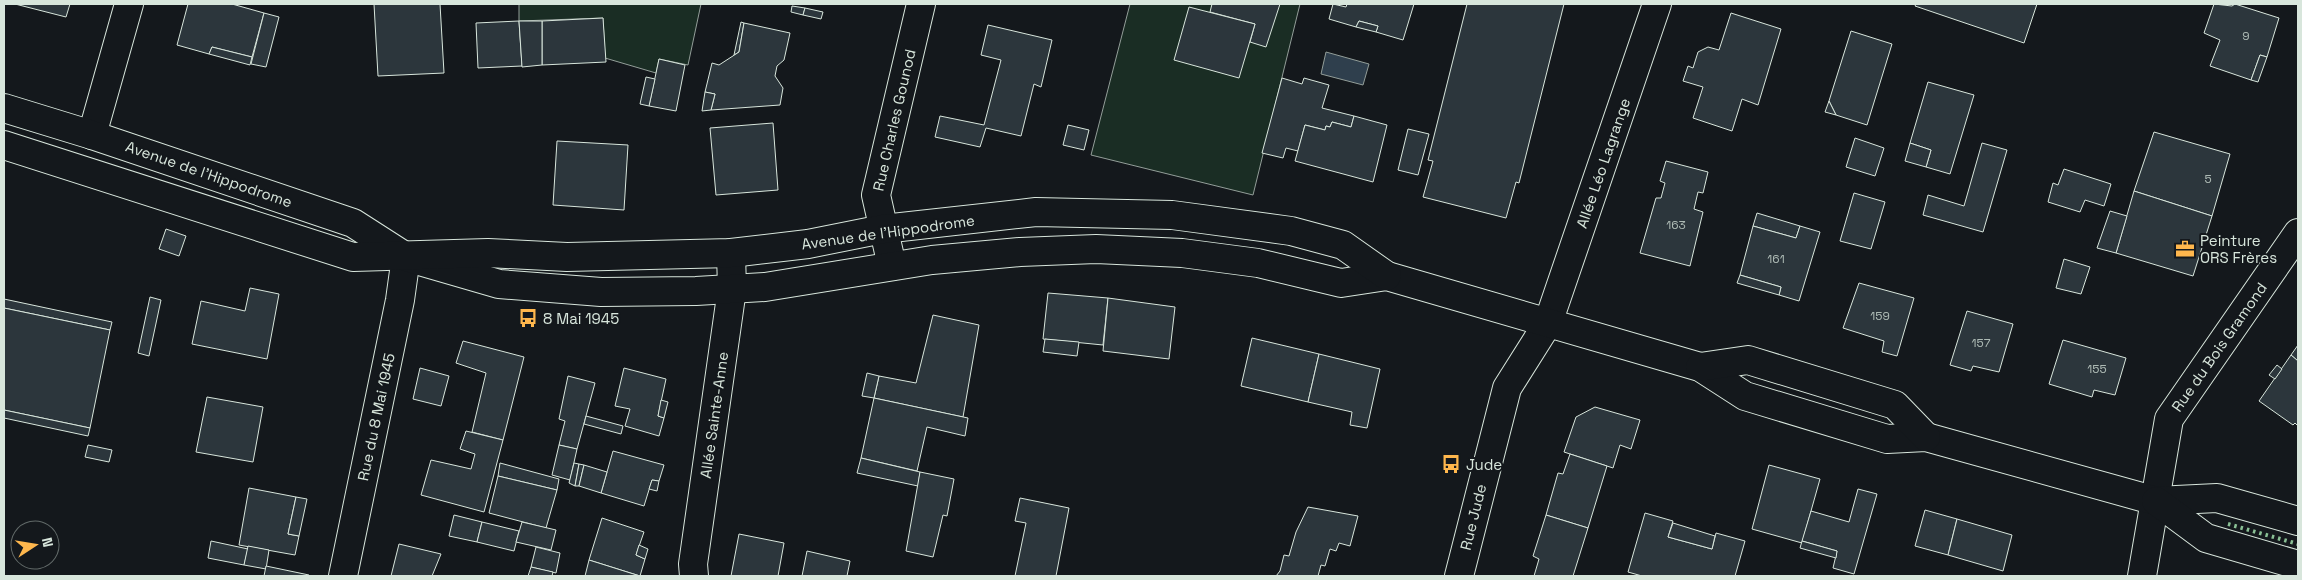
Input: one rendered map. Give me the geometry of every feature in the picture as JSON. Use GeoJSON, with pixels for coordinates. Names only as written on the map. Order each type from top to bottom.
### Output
{"type":"FeatureCollection","features":[{"type":"Feature","properties":{"kind":"street"},"geometry":{"type":"LineString","coordinates":[[92,134],[129,4]]}},
{"type":"Feature","properties":{"kind":"street","name":"Rue Charles Gounod"},"geometry":{"type":"LineString","coordinates":[[892,266],[876,195],[921,4]]}},
{"type":"Feature","properties":{"kind":"street","name":"Allée Léo Lagrange"},"geometry":{"type":"LineString","coordinates":[[1548,323],[1658,4]]}},
{"type":"Feature","properties":{"kind":"street","name":"Avenue de l'Hippodrome"},"geometry":{"type":"LineString","coordinates":[[4,108],[92,134],[353,223],[406,257]]}},
{"type":"Feature","properties":{"kind":"street","name":"Avenue de l'Hippodrome"},"geometry":{"type":"LineString","coordinates":[[4,145],[353,257],[406,257],[488,253],[567,257],[731,253],[808,244],[883,229],[1036,212],[1172,215],[1291,231],[1344,245],[1387,276]]}},
{"type":"Feature","properties":{"kind":"street","name":"Rue du Bois Gramond"},"geometry":{"type":"LineString","coordinates":[[2142,576],[2169,419],[2298,232]]}},
{"type":"Feature","properties":{"kind":"street"},"geometry":{"type":"LineString","coordinates":[[406,257],[499,284],[600,292],[765,287],[892,266],[1020,252],[1096,249],[1182,253],[1258,263],[1341,283],[1387,276],[1700,367],[1748,360],[1895,405],[1926,437],[2156,500],[2217,498],[2298,521]]}},
{"type":"Feature","properties":{"kind":"street","name":"Allée Sainte-Anne"},"geometry":{"type":"LineString","coordinates":[[694,576],[693,564],[732,289],[731,253]]}},
{"type":"Feature","properties":{"kind":"street","name":"Rue du 8 Mai 1945"},"geometry":{"type":"LineString","coordinates":[[343,576],[398,309],[406,257]]}},
{"type":"Feature","properties":{"kind":"street","name":"Rue Jude"},"geometry":{"type":"LineString","coordinates":[[1459,576],[1507,388],[1548,323]]}},
{"type":"Feature","properties":{"kind":"street"},"geometry":{"type":"LineString","coordinates":[[2156,500],[2206,538],[2298,565]]}},
{"type":"Feature","properties":{"kind":"green space"},"geometry":{"type":"Polygon","coordinates":[[[519,4],[701,4],[688,65],[659,59],[656,73],[605,58],[603,18],[519,21],[519,4]]]}},
{"type":"Feature","properties":{"kind":"green space"},"geometry":{"type":"Polygon","coordinates":[[[1130,4],[1300,4],[1253,195],[1091,155],[1130,4]]]}},
{"type":"Feature","properties":{"kind":"water"},"geometry":{"type":"Polygon","coordinates":[[[1326,52],[1369,64],[1363,85],[1321,74],[1326,52]]]}},
{"type":"Feature","properties":{"kind":"building"},"geometry":{"type":"Polygon","coordinates":[[[15,4],[70,4],[66,17],[15,4]]]}},
{"type":"Feature","properties":{"kind":"building"},"geometry":{"type":"Polygon","coordinates":[[[188,4],[232,4],[264,13],[252,57],[212,47],[209,54],[177,45],[188,4]]]}},
{"type":"Feature","properties":{"kind":"building"},"geometry":{"type":"Polygon","coordinates":[[[374,4],[440,4],[444,73],[378,76],[374,4]]]}},
{"type":"Feature","properties":{"kind":"building"},"geometry":{"type":"Polygon","coordinates":[[[1212,4],[1280,4],[1266,47],[1250,42],[1255,24],[1210,12],[1212,4]]]}},
{"type":"Feature","properties":{"kind":"building"},"geometry":{"type":"Polygon","coordinates":[[[1333,4],[1346,7],[1347,4],[1414,4],[1403,40],[1376,32],[1378,26],[1359,21],[1356,27],[1329,19],[1333,4]]]}},
{"type":"Feature","properties":{"kind":"building"},"geometry":{"type":"Polygon","coordinates":[[[1467,4],[1564,4],[1519,183],[1516,182],[1506,218],[1423,197],[1433,161],[1428,160],[1467,4]]]}},
{"type":"Feature","properties":{"kind":"building"},"geometry":{"type":"Polygon","coordinates":[[[1916,4],[2037,4],[2024,43],[1915,6],[1916,4]]]}},
{"type":"Feature","properties":{"kind":"building"},"geometry":{"type":"Polygon","coordinates":[[[2214,4],[2232,6],[2235,4],[2279,18],[2267,57],[2260,55],[2251,80],[2210,66],[2220,40],[2204,33],[2214,4]]]}},
{"type":"Feature","properties":{"kind":"building"},"geometry":{"type":"Polygon","coordinates":[[[792,6],[805,8],[803,15],[791,12],[792,6]]]}},
{"type":"Feature","properties":{"kind":"building"},"geometry":{"type":"Polygon","coordinates":[[[1189,7],[1255,24],[1239,78],[1174,60],[1189,7]]]}},
{"type":"Feature","properties":{"kind":"building"},"geometry":{"type":"Polygon","coordinates":[[[805,8],[823,12],[821,19],[803,15],[805,8]]]}},
{"type":"Feature","properties":{"kind":"building"},"geometry":{"type":"Polygon","coordinates":[[[264,13],[279,17],[266,67],[251,64],[264,13]]]}},
{"type":"Feature","properties":{"kind":"building"},"geometry":{"type":"Polygon","coordinates":[[[1731,13],[1781,29],[1758,105],[1742,99],[1732,131],[1693,118],[1703,87],[1683,81],[1688,66],[1693,68],[1698,52],[1708,47],[1719,50],[1731,13]]]}},
{"type":"Feature","properties":{"kind":"building"},"geometry":{"type":"Polygon","coordinates":[[[603,18],[606,62],[542,65],[542,21],[603,18]]]}},
{"type":"Feature","properties":{"kind":"building"},"geometry":{"type":"Polygon","coordinates":[[[519,21],[522,66],[478,68],[476,23],[519,21]]]}},
{"type":"Feature","properties":{"kind":"building"},"geometry":{"type":"Polygon","coordinates":[[[519,21],[542,21],[542,65],[522,67],[519,21]]]}},
{"type":"Feature","properties":{"kind":"building"},"geometry":{"type":"Polygon","coordinates":[[[1359,21],[1378,26],[1376,32],[1356,27],[1359,21]]]}},
{"type":"Feature","properties":{"kind":"building"},"geometry":{"type":"Polygon","coordinates":[[[741,22],[744,23],[739,52],[734,55],[741,22]]]}},
{"type":"Feature","properties":{"kind":"building"},"geometry":{"type":"Polygon","coordinates":[[[744,23],[790,33],[784,60],[777,66],[775,76],[783,88],[780,105],[711,110],[715,94],[705,92],[712,63],[719,65],[739,52],[744,23]]]}},
{"type":"Feature","properties":{"kind":"building"},"geometry":{"type":"Polygon","coordinates":[[[988,25],[1052,40],[1041,87],[1034,84],[1021,136],[986,128],[980,147],[935,137],[940,116],[984,125],[1001,60],[981,55],[988,25]]]}},
{"type":"Feature","properties":{"kind":"building"},"geometry":{"type":"Polygon","coordinates":[[[1851,31],[1892,44],[1867,125],[1836,115],[1829,101],[1851,31]]]}},
{"type":"Feature","properties":{"kind":"building"},"geometry":{"type":"Polygon","coordinates":[[[212,47],[252,57],[250,65],[209,54],[212,47]]]}},
{"type":"Feature","properties":{"kind":"building"},"geometry":{"type":"Polygon","coordinates":[[[2260,55],[2267,57],[2258,82],[2251,80],[2260,55]]]}},
{"type":"Feature","properties":{"kind":"building"},"geometry":{"type":"Polygon","coordinates":[[[659,59],[685,65],[676,111],[649,106],[659,59]]]}},
{"type":"Feature","properties":{"kind":"building"},"geometry":{"type":"Polygon","coordinates":[[[646,77],[655,79],[649,106],[640,104],[646,77]]]}},
{"type":"Feature","properties":{"kind":"building"},"geometry":{"type":"Polygon","coordinates":[[[1282,78],[1302,84],[1304,78],[1329,85],[1322,108],[1354,116],[1351,127],[1332,122],[1330,127],[1326,126],[1325,130],[1305,125],[1298,151],[1286,148],[1283,158],[1262,153],[1282,78]]]}},
{"type":"Feature","properties":{"kind":"building"},"geometry":{"type":"Polygon","coordinates":[[[1928,82],[1974,95],[1950,174],[1926,167],[1931,150],[1910,143],[1928,82]]]}},
{"type":"Feature","properties":{"kind":"building"},"geometry":{"type":"Polygon","coordinates":[[[705,92],[715,94],[711,110],[702,111],[705,92]]]}},
{"type":"Feature","properties":{"kind":"building"},"geometry":{"type":"Polygon","coordinates":[[[1829,101],[1836,115],[1825,112],[1829,101]]]}},
{"type":"Feature","properties":{"kind":"building"},"geometry":{"type":"Polygon","coordinates":[[[1354,116],[1387,125],[1373,182],[1295,161],[1305,125],[1325,130],[1326,126],[1330,127],[1332,122],[1351,127],[1354,116]]]}},
{"type":"Feature","properties":{"kind":"building"},"geometry":{"type":"Polygon","coordinates":[[[773,123],[778,190],[716,195],[710,128],[773,123]]]}},
{"type":"Feature","properties":{"kind":"building"},"geometry":{"type":"Polygon","coordinates":[[[1068,125],[1089,130],[1084,150],[1063,145],[1068,125]]]}},
{"type":"Feature","properties":{"kind":"building"},"geometry":{"type":"Polygon","coordinates":[[[1408,129],[1429,134],[1418,175],[1398,170],[1408,129]]]}},
{"type":"Feature","properties":{"kind":"building"},"geometry":{"type":"Polygon","coordinates":[[[2154,132],[2230,154],[2212,216],[2134,191],[2154,132]]]}},
{"type":"Feature","properties":{"kind":"building"},"geometry":{"type":"Polygon","coordinates":[[[1855,138],[1884,148],[1875,176],[1846,167],[1855,138]]]}},
{"type":"Feature","properties":{"kind":"building"},"geometry":{"type":"Polygon","coordinates":[[[557,141],[628,145],[624,210],[553,205],[557,141]]]}},
{"type":"Feature","properties":{"kind":"building"},"geometry":{"type":"Polygon","coordinates":[[[1910,143],[1931,150],[1926,167],[1905,161],[1910,143]]]}},
{"type":"Feature","properties":{"kind":"building"},"geometry":{"type":"Polygon","coordinates":[[[1982,143],[2007,150],[1983,232],[1923,215],[1928,195],[1964,206],[1982,143]]]}},
{"type":"Feature","properties":{"kind":"building"},"geometry":{"type":"Polygon","coordinates":[[[1666,161],[1708,172],[1703,193],[1698,192],[1694,209],[1703,212],[1690,266],[1640,253],[1656,198],[1661,198],[1665,183],[1660,181],[1666,161]]]}},
{"type":"Feature","properties":{"kind":"building"},"geometry":{"type":"Polygon","coordinates":[[[2064,169],[2111,184],[2104,206],[2085,200],[2080,212],[2048,202],[2053,183],[2058,185],[2064,169]]]}},
{"type":"Feature","properties":{"kind":"building"},"geometry":{"type":"Polygon","coordinates":[[[2134,191],[2212,216],[2193,276],[2116,253],[2134,191]]]}},
{"type":"Feature","properties":{"kind":"building"},"geometry":{"type":"Polygon","coordinates":[[[1854,193],[1885,202],[1871,249],[1840,241],[1854,193]]]}},
{"type":"Feature","properties":{"kind":"building"},"geometry":{"type":"Polygon","coordinates":[[[2110,211],[2127,216],[2116,253],[2097,248],[2110,211]]]}},
{"type":"Feature","properties":{"kind":"building"},"geometry":{"type":"Polygon","coordinates":[[[1757,213],[1800,226],[1796,238],[1753,226],[1757,213]]]}},
{"type":"Feature","properties":{"kind":"building"},"geometry":{"type":"Polygon","coordinates":[[[1753,226],[1796,238],[1800,226],[1820,232],[1799,301],[1779,295],[1781,287],[1740,275],[1753,226]]]}},
{"type":"Feature","properties":{"kind":"building"},"geometry":{"type":"Polygon","coordinates":[[[166,229],[186,236],[179,256],[159,249],[166,229]]]}},
{"type":"Feature","properties":{"kind":"building"},"geometry":{"type":"Polygon","coordinates":[[[2064,259],[2090,267],[2081,294],[2056,288],[2064,259]]]}},
{"type":"Feature","properties":{"kind":"building"},"geometry":{"type":"Polygon","coordinates":[[[1740,275],[1781,287],[1779,295],[1737,283],[1740,275]]]}},
{"type":"Feature","properties":{"kind":"building"},"geometry":{"type":"Polygon","coordinates":[[[1859,283],[1914,298],[1897,356],[1882,352],[1884,341],[1843,328],[1859,283]]]}},
{"type":"Feature","properties":{"kind":"building"},"geometry":{"type":"Polygon","coordinates":[[[250,288],[279,294],[267,359],[192,344],[201,301],[245,311],[250,288]]]}},
{"type":"Feature","properties":{"kind":"building"},"geometry":{"type":"Polygon","coordinates":[[[1048,293],[1108,298],[1103,345],[1043,339],[1048,293]]]}},
{"type":"Feature","properties":{"kind":"building"},"geometry":{"type":"Polygon","coordinates":[[[150,297],[161,300],[149,356],[138,353],[150,297]]]}},
{"type":"Feature","properties":{"kind":"building"},"geometry":{"type":"Polygon","coordinates":[[[1108,298],[1175,307],[1169,359],[1103,351],[1108,298]]]}},
{"type":"Feature","properties":{"kind":"building"},"geometry":{"type":"Polygon","coordinates":[[[4,299],[112,322],[110,330],[4,308],[4,299]]]}},
{"type":"Feature","properties":{"kind":"building"},"geometry":{"type":"Polygon","coordinates":[[[4,308],[110,330],[90,428],[4,410],[4,308]]]}},
{"type":"Feature","properties":{"kind":"building"},"geometry":{"type":"Polygon","coordinates":[[[1967,311],[2013,324],[1999,372],[1973,366],[1971,371],[1950,365],[1967,311]]]}},
{"type":"Feature","properties":{"kind":"building"},"geometry":{"type":"Polygon","coordinates":[[[933,315],[979,325],[963,417],[874,398],[879,376],[916,383],[933,315]]]}},
{"type":"Feature","properties":{"kind":"building"},"geometry":{"type":"Polygon","coordinates":[[[1252,338],[1319,354],[1308,402],[1241,386],[1252,338]]]}},
{"type":"Feature","properties":{"kind":"building"},"geometry":{"type":"Polygon","coordinates":[[[1045,339],[1079,342],[1077,356],[1043,352],[1045,339]]]}},
{"type":"Feature","properties":{"kind":"building"},"geometry":{"type":"Polygon","coordinates":[[[2063,340],[2126,358],[2115,395],[2094,390],[2092,397],[2049,384],[2063,340]]]}},
{"type":"Feature","properties":{"kind":"building"},"geometry":{"type":"Polygon","coordinates":[[[463,341],[524,357],[503,440],[472,432],[486,373],[456,363],[463,341]]]}},
{"type":"Feature","properties":{"kind":"building"},"geometry":{"type":"Polygon","coordinates":[[[2298,345],[2298,361],[2291,355],[2298,345]]]}},
{"type":"Feature","properties":{"kind":"building"},"geometry":{"type":"Polygon","coordinates":[[[1319,354],[1380,369],[1367,428],[1350,425],[1352,412],[1308,402],[1319,354]]]}},
{"type":"Feature","properties":{"kind":"building"},"geometry":{"type":"Polygon","coordinates":[[[2291,355],[2298,361],[2298,426],[2295,423],[2293,425],[2259,401],[2291,355]]]}},
{"type":"Feature","properties":{"kind":"building"},"geometry":{"type":"Polygon","coordinates":[[[2277,365],[2282,369],[2275,379],[2269,375],[2277,365]]]}},
{"type":"Feature","properties":{"kind":"building"},"geometry":{"type":"Polygon","coordinates":[[[420,368],[449,376],[441,406],[413,399],[420,368]]]}},
{"type":"Feature","properties":{"kind":"building"},"geometry":{"type":"Polygon","coordinates":[[[624,368],[666,379],[658,416],[664,418],[659,436],[625,426],[630,409],[615,406],[624,368]]]}},
{"type":"Feature","properties":{"kind":"building"},"geometry":{"type":"Polygon","coordinates":[[[867,373],[879,376],[874,398],[862,396],[867,373]]]}},
{"type":"Feature","properties":{"kind":"building"},"geometry":{"type":"Polygon","coordinates":[[[568,376],[595,383],[577,449],[559,445],[565,421],[559,419],[568,376]]]}},
{"type":"Feature","properties":{"kind":"building"},"geometry":{"type":"Polygon","coordinates":[[[207,397],[263,407],[253,462],[196,452],[207,397]]]}},
{"type":"Feature","properties":{"kind":"building"},"geometry":{"type":"Polygon","coordinates":[[[874,398],[968,418],[965,436],[927,427],[917,471],[861,458],[874,398]]]}},
{"type":"Feature","properties":{"kind":"building"},"geometry":{"type":"Polygon","coordinates":[[[661,400],[668,402],[664,418],[658,416],[661,400]]]}},
{"type":"Feature","properties":{"kind":"building"},"geometry":{"type":"Polygon","coordinates":[[[1595,407],[1640,420],[1631,449],[1620,445],[1613,468],[1564,452],[1576,417],[1595,407]]]}},
{"type":"Feature","properties":{"kind":"building"},"geometry":{"type":"Polygon","coordinates":[[[4,410],[90,428],[88,436],[4,418],[4,410]]]}},
{"type":"Feature","properties":{"kind":"building"},"geometry":{"type":"Polygon","coordinates":[[[586,416],[623,426],[621,434],[584,424],[586,416]]]}},
{"type":"Feature","properties":{"kind":"building"},"geometry":{"type":"Polygon","coordinates":[[[466,431],[503,440],[484,512],[421,495],[431,460],[471,469],[475,454],[460,449],[466,431]]]}},
{"type":"Feature","properties":{"kind":"building"},"geometry":{"type":"Polygon","coordinates":[[[88,445],[112,450],[109,462],[85,457],[88,445]]]}},
{"type":"Feature","properties":{"kind":"building"},"geometry":{"type":"Polygon","coordinates":[[[559,445],[577,449],[570,480],[552,475],[559,445]]]}},
{"type":"Feature","properties":{"kind":"building"},"geometry":{"type":"Polygon","coordinates":[[[613,451],[664,465],[659,481],[652,480],[644,506],[601,493],[613,451]]]}},
{"type":"Feature","properties":{"kind":"building"},"geometry":{"type":"Polygon","coordinates":[[[1570,454],[1607,466],[1588,528],[1546,515],[1558,473],[1563,474],[1570,454]]]}},
{"type":"Feature","properties":{"kind":"building"},"geometry":{"type":"Polygon","coordinates":[[[861,458],[920,472],[918,486],[857,473],[861,458]]]}},
{"type":"Feature","properties":{"kind":"building"},"geometry":{"type":"Polygon","coordinates":[[[500,463],[559,479],[557,490],[498,476],[500,463]]]}},
{"type":"Feature","properties":{"kind":"building"},"geometry":{"type":"Polygon","coordinates":[[[574,463],[579,464],[575,486],[569,483],[574,463]]]}},
{"type":"Feature","properties":{"kind":"building"},"geometry":{"type":"Polygon","coordinates":[[[579,464],[584,465],[579,486],[575,486],[579,464]]]}},
{"type":"Feature","properties":{"kind":"building"},"geometry":{"type":"Polygon","coordinates":[[[584,465],[607,472],[601,493],[579,486],[584,465]]]}},
{"type":"Feature","properties":{"kind":"building"},"geometry":{"type":"Polygon","coordinates":[[[1769,465],[1820,479],[1802,543],[1752,529],[1769,465]]]}},
{"type":"Feature","properties":{"kind":"building"},"geometry":{"type":"Polygon","coordinates":[[[920,472],[954,479],[947,516],[943,515],[933,557],[906,551],[920,472]]]}},
{"type":"Feature","properties":{"kind":"building"},"geometry":{"type":"Polygon","coordinates":[[[498,476],[557,490],[546,528],[489,513],[498,476]]]}},
{"type":"Feature","properties":{"kind":"building"},"geometry":{"type":"Polygon","coordinates":[[[652,480],[659,481],[657,491],[649,489],[652,480]]]}},
{"type":"Feature","properties":{"kind":"building"},"geometry":{"type":"Polygon","coordinates":[[[249,488],[296,497],[288,534],[299,536],[295,555],[239,545],[249,488]]]}},
{"type":"Feature","properties":{"kind":"building"},"geometry":{"type":"Polygon","coordinates":[[[1858,489],[1877,494],[1854,574],[1833,568],[1837,551],[1802,541],[1811,511],[1849,522],[1858,489]]]}},
{"type":"Feature","properties":{"kind":"building"},"geometry":{"type":"Polygon","coordinates":[[[296,497],[307,499],[299,536],[288,534],[296,497]]]}},
{"type":"Feature","properties":{"kind":"building"},"geometry":{"type":"Polygon","coordinates":[[[1020,498],[1069,508],[1056,576],[1015,576],[1026,523],[1015,521],[1020,498]]]}},
{"type":"Feature","properties":{"kind":"building"},"geometry":{"type":"Polygon","coordinates":[[[1308,507],[1358,516],[1350,546],[1339,543],[1336,551],[1330,549],[1325,566],[1321,565],[1318,576],[1276,576],[1280,571],[1284,555],[1289,556],[1296,532],[1308,507]]]}},
{"type":"Feature","properties":{"kind":"building"},"geometry":{"type":"Polygon","coordinates":[[[1925,510],[1957,519],[1948,555],[1915,546],[1925,510]]]}},
{"type":"Feature","properties":{"kind":"building"},"geometry":{"type":"Polygon","coordinates":[[[1645,513],[1673,521],[1668,537],[1712,549],[1716,533],[1745,541],[1735,576],[1642,576],[1628,572],[1645,513]]]}},
{"type":"Feature","properties":{"kind":"building"},"geometry":{"type":"Polygon","coordinates":[[[454,515],[482,522],[477,542],[449,536],[454,515]]]}},
{"type":"Feature","properties":{"kind":"building"},"geometry":{"type":"Polygon","coordinates":[[[1546,515],[1588,528],[1573,576],[1534,576],[1539,559],[1533,556],[1546,515]]]}},
{"type":"Feature","properties":{"kind":"building"},"geometry":{"type":"Polygon","coordinates":[[[602,518],[644,532],[636,555],[645,559],[640,576],[589,560],[602,518]]]}},
{"type":"Feature","properties":{"kind":"building"},"geometry":{"type":"Polygon","coordinates":[[[1957,519],[2012,535],[2003,571],[1948,555],[1957,519]]]}},
{"type":"Feature","properties":{"kind":"building"},"geometry":{"type":"Polygon","coordinates":[[[482,522],[519,531],[514,551],[477,542],[482,522]]]}},
{"type":"Feature","properties":{"kind":"building"},"geometry":{"type":"Polygon","coordinates":[[[522,522],[556,530],[551,550],[516,542],[522,522]]]}},
{"type":"Feature","properties":{"kind":"building"},"geometry":{"type":"Polygon","coordinates":[[[1673,523],[1715,536],[1712,549],[1668,537],[1673,523]]]}},
{"type":"Feature","properties":{"kind":"building"},"geometry":{"type":"Polygon","coordinates":[[[739,534],[784,543],[778,576],[731,576],[739,534]]]}},
{"type":"Feature","properties":{"kind":"building"},"geometry":{"type":"Polygon","coordinates":[[[211,541],[248,549],[244,565],[208,558],[211,541]]]}},
{"type":"Feature","properties":{"kind":"building"},"geometry":{"type":"Polygon","coordinates":[[[1802,541],[1837,551],[1836,558],[1800,548],[1802,541]]]}},
{"type":"Feature","properties":{"kind":"building"},"geometry":{"type":"Polygon","coordinates":[[[399,544],[441,554],[432,576],[391,576],[399,544]]]}},
{"type":"Feature","properties":{"kind":"building"},"geometry":{"type":"Polygon","coordinates":[[[639,545],[648,549],[645,559],[636,555],[639,545]]]}},
{"type":"Feature","properties":{"kind":"building"},"geometry":{"type":"Polygon","coordinates":[[[248,546],[269,550],[266,569],[244,565],[248,546]]]}},
{"type":"Feature","properties":{"kind":"building"},"geometry":{"type":"Polygon","coordinates":[[[536,547],[560,553],[556,573],[531,567],[536,547]]]}},
{"type":"Feature","properties":{"kind":"building"},"geometry":{"type":"Polygon","coordinates":[[[807,551],[850,561],[847,576],[802,576],[807,551]]]}},
{"type":"Feature","properties":{"kind":"building"},"geometry":{"type":"Polygon","coordinates":[[[589,560],[640,576],[585,576],[589,560]]]}},
{"type":"Feature","properties":{"kind":"building"},"geometry":{"type":"Polygon","coordinates":[[[266,566],[309,575],[309,576],[264,576],[266,566]]]}},
{"type":"Feature","properties":{"kind":"building"},"geometry":{"type":"Polygon","coordinates":[[[531,567],[553,572],[552,576],[528,576],[531,567]]]}},
{"type":"Feature","properties":{"kind":"hedge"},"geometry":{"type":"LineString","coordinates":[[2228,524],[2298,544]]}},
{"type":"Feature","properties":{"kind":"place","name":"Peinture ORS Frères"},"geometry":{"type":"Point","coordinates":[2185,249]}},
{"type":"Feature","properties":{"kind":"place","name":"8 Mai 1945"},"geometry":{"type":"Point","coordinates":[528,318]}},
{"type":"Feature","properties":{"kind":"place","name":"Jude"},"geometry":{"type":"Point","coordinates":[1451,464]}}]}
